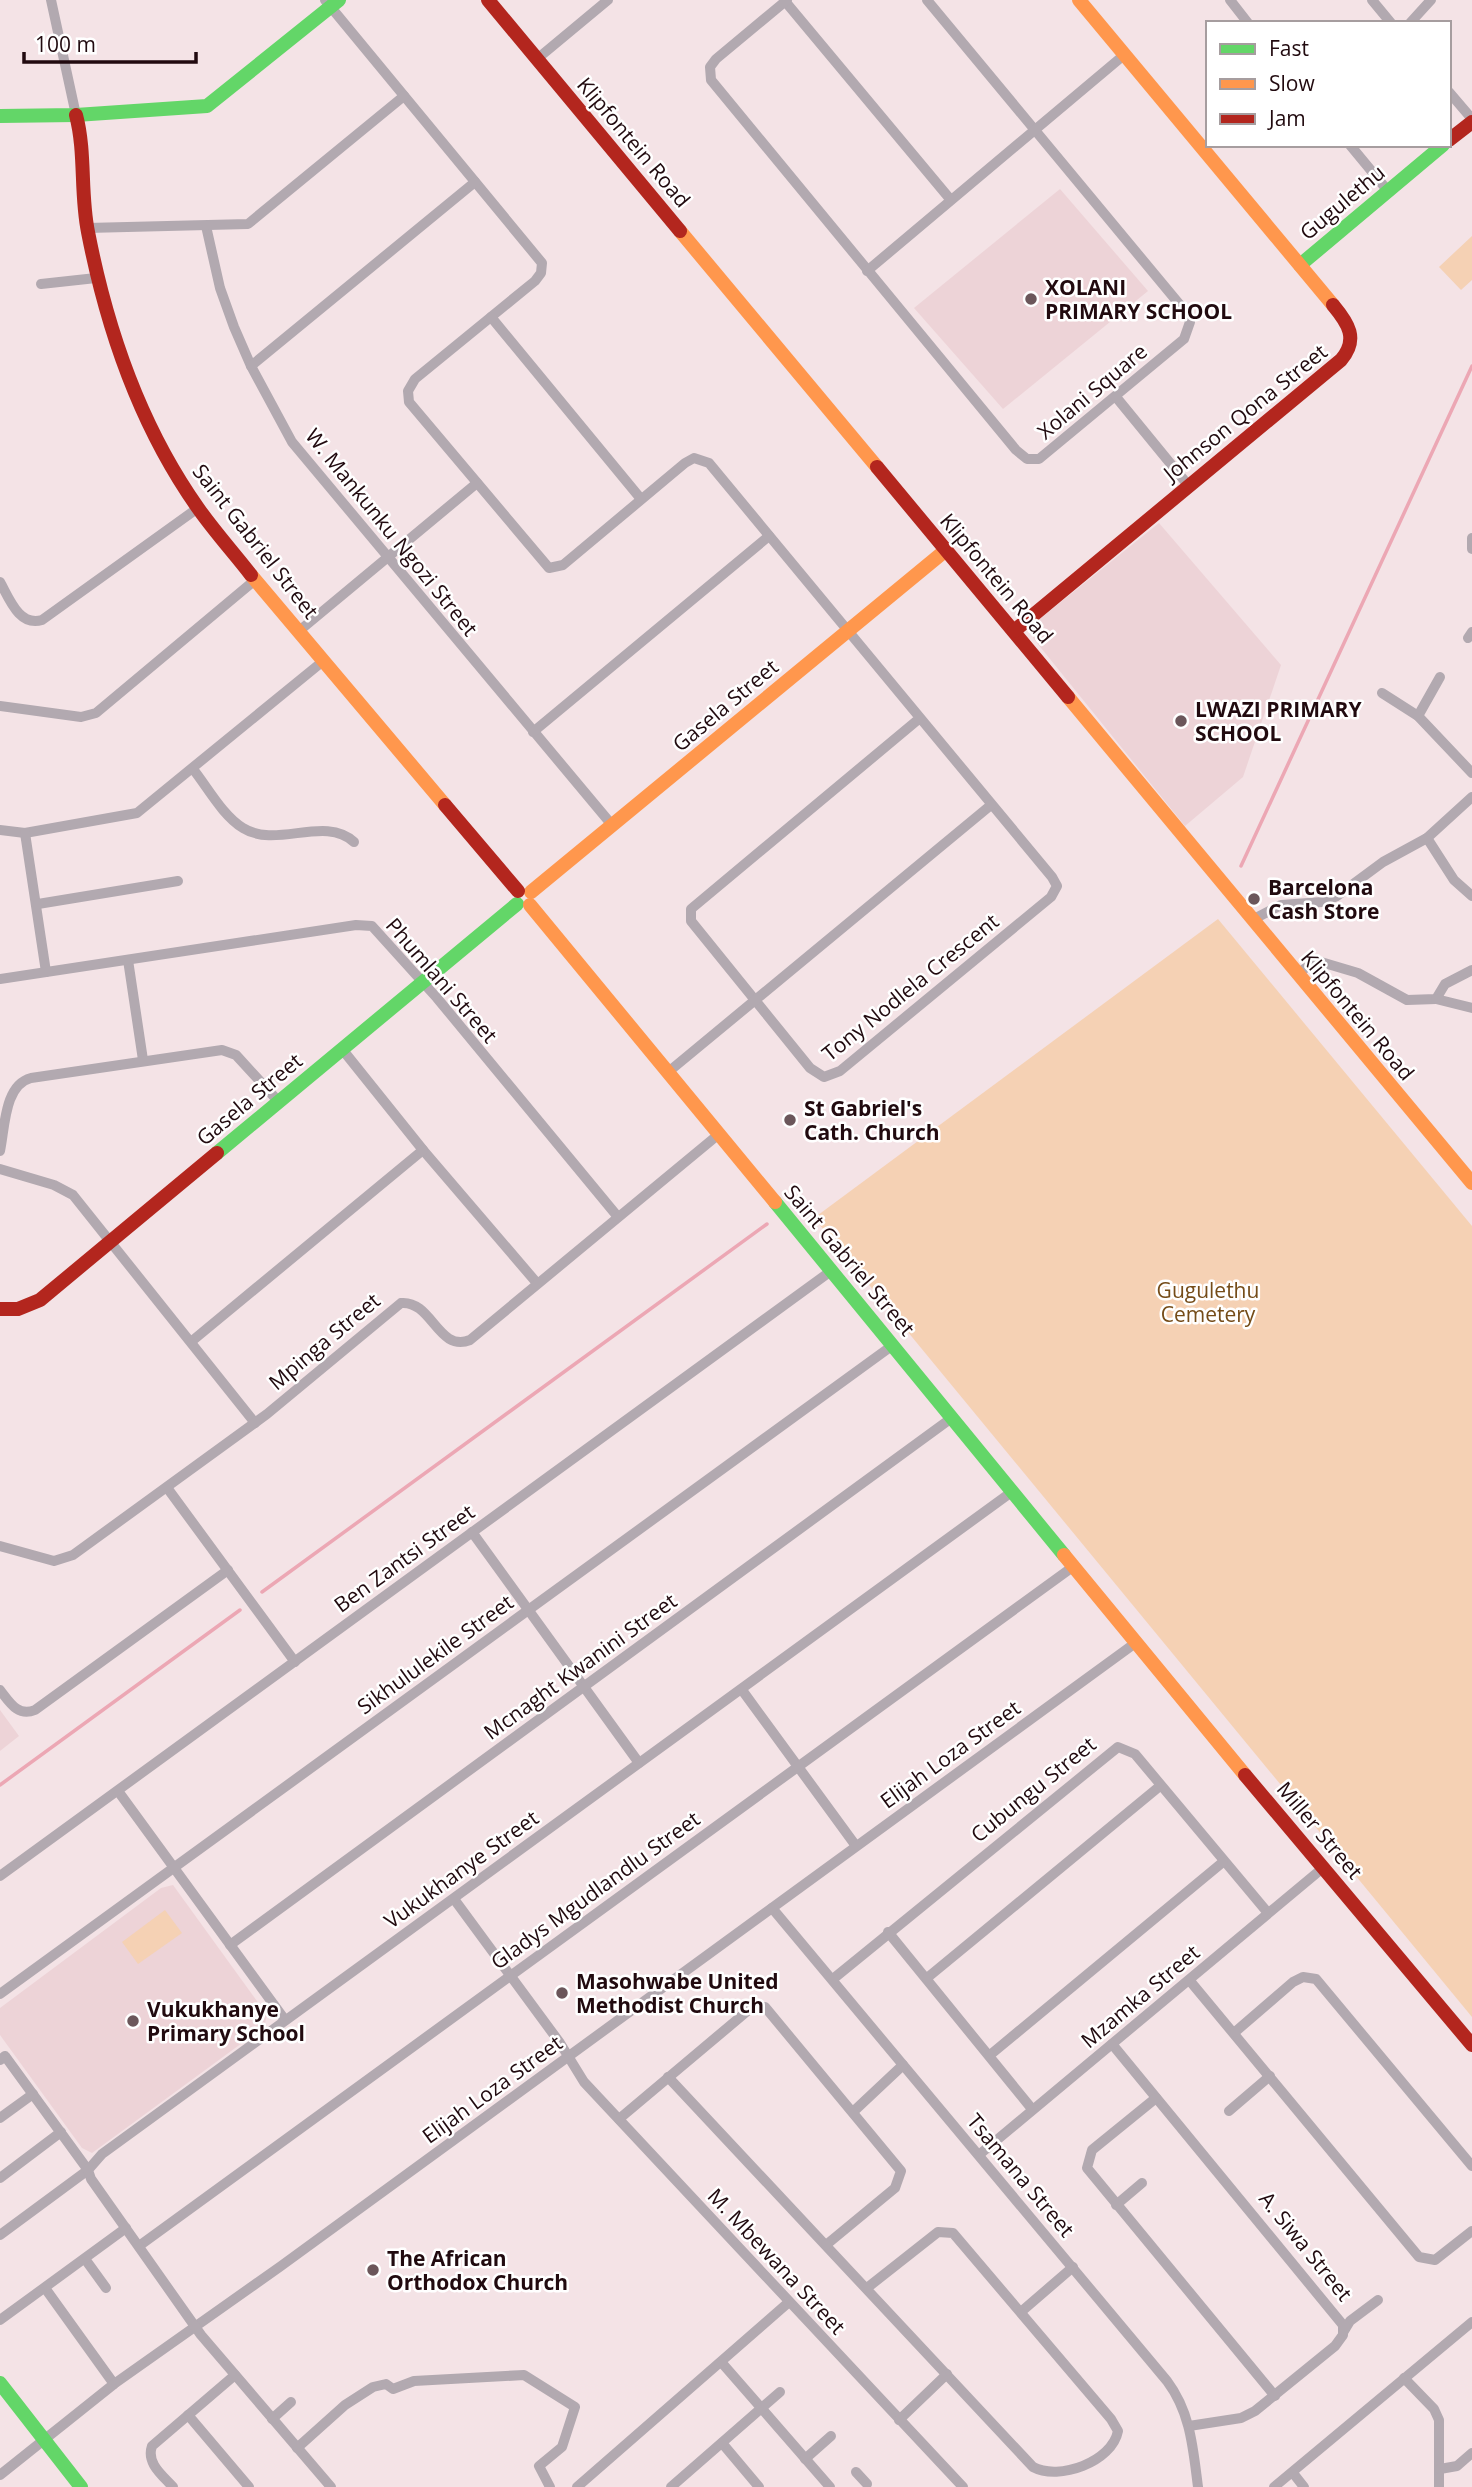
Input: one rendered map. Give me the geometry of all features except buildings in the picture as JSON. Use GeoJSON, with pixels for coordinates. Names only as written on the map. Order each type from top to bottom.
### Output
{"type":"FeatureCollection","features":[{"type":"Feature","properties":{"kind":"street"},"geometry":{"type":"LineString","coordinates":[[51,0],[76,115]]}},
{"type":"Feature","properties":{"kind":"street","name":"Klipfontein Road"},"geometry":{"type":"LineString","coordinates":[[488,0],[1472,1184]]}},
{"type":"Feature","properties":{"kind":"street"},"geometry":{"type":"LineString","coordinates":[[537,59],[608,0]]}},
{"type":"Feature","properties":{"kind":"street","name":"Xolani Square"},"geometry":{"type":"LineString","coordinates":[[785,1],[716,58],[710,67],[711,80],[1023,457],[1043,457],[1184,339],[1190,322],[1185,311],[928,0]]}},
{"type":"Feature","properties":{"kind":"street","name":"Johnson Qona Street"},"geometry":{"type":"LineString","coordinates":[[1014,631],[1349,353],[1352,336],[1348,323],[1079,0]]}},
{"type":"Feature","properties":{"kind":"street"},"geometry":{"type":"LineString","coordinates":[[1230,0],[1246,21]]}},
{"type":"Feature","properties":{"kind":"street"},"geometry":{"type":"LineString","coordinates":[[1372,0],[1389,21]]}},
{"type":"Feature","properties":{"kind":"street"},"geometry":{"type":"LineString","coordinates":[[1412,21],[1431,0]]}},
{"type":"Feature","properties":{"kind":"street"},"geometry":{"type":"LineString","coordinates":[[785,1],[950,199]]}},
{"type":"Feature","properties":{"kind":"street"},"geometry":{"type":"LineString","coordinates":[[0,116],[76,115],[207,107],[332,2],[404,96],[539,258],[543,267],[535,281],[415,379],[407,395],[409,402],[545,566],[553,569],[563,565],[690,460],[704,460],[991,804],[667,1073]]}},
{"type":"Feature","properties":{"kind":"street"},"geometry":{"type":"LineString","coordinates":[[867,271],[1124,55]]}},
{"type":"Feature","properties":{"kind":"street"},"geometry":{"type":"LineString","coordinates":[[1451,94],[1472,120],[1451,138]]}},
{"type":"Feature","properties":{"kind":"street"},"geometry":{"type":"LineString","coordinates":[[87,228],[244,226],[404,96]]}},
{"type":"Feature","properties":{"kind":"street","name":"Saint Gabriel Street"},"geometry":{"type":"LineString","coordinates":[[76,115],[80,131],[87,228],[96,278],[129,380],[159,445],[198,508],[323,662],[524,898],[719,1134],[1013,1491],[1134,1644]]}},
{"type":"Feature","properties":{"kind":"street"},"geometry":{"type":"LineString","coordinates":[[1352,147],[1388,191]]}},
{"type":"Feature","properties":{"kind":"street","name":"Gugulethu"},"geometry":{"type":"LineString","coordinates":[[1300,265],[1441,147]]}},
{"type":"Feature","properties":{"kind":"street"},"geometry":{"type":"LineString","coordinates":[[251,366],[475,182]]}},
{"type":"Feature","properties":{"kind":"street","name":"W. Mankunku Ngozi Street"},"geometry":{"type":"LineString","coordinates":[[206,226],[220,288],[251,366],[292,442],[612,825]]}},
{"type":"Feature","properties":{"kind":"street"},"geometry":{"type":"LineString","coordinates":[[41,284],[96,278]]}},
{"type":"Feature","properties":{"kind":"street"},"geometry":{"type":"LineString","coordinates":[[491,317],[641,499]]}},
{"type":"Feature","properties":{"kind":"street"},"geometry":{"type":"LineString","coordinates":[[1115,397],[1188,485]]}},
{"type":"Feature","properties":{"kind":"street"},"geometry":{"type":"LineString","coordinates":[[299,631],[477,483]]}},
{"type":"Feature","properties":{"kind":"street"},"geometry":{"type":"LineString","coordinates":[[0,582],[21,617],[35,622],[42,620],[198,508]]}},
{"type":"Feature","properties":{"kind":"street"},"geometry":{"type":"LineString","coordinates":[[533,732],[769,536]]}},
{"type":"Feature","properties":{"kind":"street"},"geometry":{"type":"LineString","coordinates":[[1472,538],[1472,549]]}},
{"type":"Feature","properties":{"kind":"street","name":"Gasela Street"},"geometry":{"type":"LineString","coordinates":[[0,1309],[18,1309],[40,1300],[946,550]]}},
{"type":"Feature","properties":{"kind":"street"},"geometry":{"type":"LineString","coordinates":[[0,706],[80,717],[96,713],[255,580]]}},
{"type":"Feature","properties":{"kind":"street"},"geometry":{"type":"LineString","coordinates":[[0,830],[25,833],[137,813],[323,662]]}},
{"type":"Feature","properties":{"kind":"street"},"geometry":{"type":"LineString","coordinates":[[1418,716],[1440,677]]}},
{"type":"Feature","properties":{"kind":"street"},"geometry":{"type":"LineString","coordinates":[[1382,693],[1418,716],[1472,773]]}},
{"type":"Feature","properties":{"kind":"street","name":"Tony Nodlela Crescent"},"geometry":{"type":"LineString","coordinates":[[920,718],[691,909],[691,921],[810,1068],[824,1077],[840,1071],[1051,897],[1057,886],[991,804]]}},
{"type":"Feature","properties":{"kind":"street"},"geometry":{"type":"LineString","coordinates":[[193,769],[230,817],[245,830],[268,835],[339,832],[354,842]]}},
{"type":"Feature","properties":{"kind":"street"},"geometry":{"type":"LineString","coordinates":[[1252,920],[1281,905],[1322,902],[1337,896],[1383,862],[1427,838],[1470,802]]}},
{"type":"Feature","properties":{"kind":"street"},"geometry":{"type":"LineString","coordinates":[[25,833],[38,904],[46,972]]}},
{"type":"Feature","properties":{"kind":"street"},"geometry":{"type":"LineString","coordinates":[[1427,838],[1454,880],[1472,896]]}},
{"type":"Feature","properties":{"kind":"street"},"geometry":{"type":"LineString","coordinates":[[38,904],[178,881]]}},
{"type":"Feature","properties":{"kind":"street","name":"Phumlani Street"},"geometry":{"type":"LineString","coordinates":[[0,979],[366,925],[383,935],[618,1217]]}},
{"type":"Feature","properties":{"kind":"street"},"geometry":{"type":"LineString","coordinates":[[128,960],[143,1060]]}},
{"type":"Feature","properties":{"kind":"street"},"geometry":{"type":"LineString","coordinates":[[1297,974],[1310,964],[1321,962],[1358,973],[1407,1000],[1436,999],[1472,1008]]}},
{"type":"Feature","properties":{"kind":"street"},"geometry":{"type":"LineString","coordinates":[[1436,999],[1445,984],[1472,970]]}},
{"type":"Feature","properties":{"kind":"street"},"geometry":{"type":"LineString","coordinates":[[342,1049],[423,1150],[537,1282]]}},
{"type":"Feature","properties":{"kind":"street"},"geometry":{"type":"LineString","coordinates":[[0,1151],[12,1094],[19,1083],[31,1078],[213,1050],[229,1051],[241,1060],[279,1102]]}},
{"type":"Feature","properties":{"kind":"street","name":"Mpinga Street"},"geometry":{"type":"LineString","coordinates":[[0,1546],[48,1561],[64,1560],[168,1489],[255,1423],[401,1303],[419,1307],[444,1336],[456,1342],[464,1342],[719,1134]]}},
{"type":"Feature","properties":{"kind":"street"},"geometry":{"type":"LineString","coordinates":[[192,1341],[423,1150]]}},
{"type":"Feature","properties":{"kind":"street"},"geometry":{"type":"LineString","coordinates":[[0,1169],[65,1189],[192,1341],[255,1423]]}},
{"type":"Feature","properties":{"kind":"street","name":"Ben Zantsi Street"},"geometry":{"type":"LineString","coordinates":[[0,1876],[831,1271]]}},
{"type":"Feature","properties":{"kind":"street","name":"Sikhululekile Street"},"geometry":{"type":"LineString","coordinates":[[0,1994],[892,1345]]}},
{"type":"Feature","properties":{"kind":"street","name":"Mcnaght Kwanini Street"},"geometry":{"type":"LineString","coordinates":[[230,1945],[953,1418]]}},
{"type":"Feature","properties":{"kind":"street"},"geometry":{"type":"LineString","coordinates":[[168,1489],[295,1662]]}},
{"type":"Feature","properties":{"kind":"street","name":"Vukukhanye Street"},"geometry":{"type":"LineString","coordinates":[[0,2235],[88,2170],[102,2154],[1013,1491]]}},
{"type":"Feature","properties":{"kind":"street"},"geometry":{"type":"LineString","coordinates":[[472,1532],[639,1763]]}},
{"type":"Feature","properties":{"kind":"street","name":"Gladys Mgudlandlu Street"},"geometry":{"type":"LineString","coordinates":[[139,2246],[1074,1566]]}},
{"type":"Feature","properties":{"kind":"street"},"geometry":{"type":"LineString","coordinates":[[0,1690],[17,1710],[29,1713],[36,1710],[228,1570]]}},
{"type":"Feature","properties":{"kind":"street","name":"Elijah Loza Street"},"geometry":{"type":"LineString","coordinates":[[0,2475],[114,2384],[1134,1644]]}},
{"type":"Feature","properties":{"kind":"street","name":"Miller Street"},"geometry":{"type":"LineString","coordinates":[[1134,1644],[1472,2045]]}},
{"type":"Feature","properties":{"kind":"street"},"geometry":{"type":"LineString","coordinates":[[741,1690],[856,1846]]}},
{"type":"Feature","properties":{"kind":"street","name":"Cubungu Street"},"geometry":{"type":"LineString","coordinates":[[833,1979],[1114,1748],[1121,1747],[1132,1751],[1268,1913]]}},
{"type":"Feature","properties":{"kind":"street"},"geometry":{"type":"LineString","coordinates":[[927,1978],[1160,1786]]}},
{"type":"Feature","properties":{"kind":"street"},"geometry":{"type":"LineString","coordinates":[[118,1791],[285,2020]]}},
{"type":"Feature","properties":{"kind":"street"},"geometry":{"type":"LineString","coordinates":[[990,2055],[1223,1862]]}},
{"type":"Feature","properties":{"kind":"street","name":"Mzamka Street"},"geometry":{"type":"LineString","coordinates":[[980,2154],[1324,1867]]}},
{"type":"Feature","properties":{"kind":"street","name":"M. Mbewana Street"},"geometry":{"type":"LineString","coordinates":[[454,1899],[581,2078],[962,2487]]}},
{"type":"Feature","properties":{"kind":"street","name":"Tsamana Street"},"geometry":{"type":"LineString","coordinates":[[772,1908],[980,2154],[1174,2390],[1189,2426],[1198,2487]]}},
{"type":"Feature","properties":{"kind":"street"},"geometry":{"type":"LineString","coordinates":[[888,1932],[1032,2109]]}},
{"type":"Feature","properties":{"kind":"street"},"geometry":{"type":"LineString","coordinates":[[1235,2032],[1293,1982],[1303,1977],[1316,1979],[1472,2166]]}},
{"type":"Feature","properties":{"kind":"street"},"geometry":{"type":"LineString","coordinates":[[1190,1981],[1419,2257],[1435,2260],[1472,2231]]}},
{"type":"Feature","properties":{"kind":"street"},"geometry":{"type":"LineString","coordinates":[[618,2119],[751,2008],[761,2006],[775,2017],[901,2171],[900,2181],[826,2245]]}},
{"type":"Feature","properties":{"kind":"street","name":"A. Siwa Street"},"geometry":{"type":"LineString","coordinates":[[1112,2043],[1338,2316],[1344,2331],[1335,2346],[1275,2396],[1241,2418],[1189,2426]]}},
{"type":"Feature","properties":{"kind":"street"},"geometry":{"type":"LineString","coordinates":[[0,2060],[5,2056],[196,2325],[331,2487]]}},
{"type":"Feature","properties":{"kind":"street"},"geometry":{"type":"LineString","coordinates":[[854,2111],[902,2065]]}},
{"type":"Feature","properties":{"kind":"street"},"geometry":{"type":"LineString","coordinates":[[1229,2111],[1270,2076]]}},
{"type":"Feature","properties":{"kind":"street"},"geometry":{"type":"LineString","coordinates":[[668,2077],[1036,2469],[1048,2472],[1069,2470],[1105,2453],[1115,2441],[1116,2425],[956,2235],[948,2231],[938,2232],[867,2288]]}},
{"type":"Feature","properties":{"kind":"street"},"geometry":{"type":"LineString","coordinates":[[0,2118],[33,2094]]}},
{"type":"Feature","properties":{"kind":"street"},"geometry":{"type":"LineString","coordinates":[[1156,2098],[1096,2147],[1087,2160],[1090,2173],[1275,2396]]}},
{"type":"Feature","properties":{"kind":"street"},"geometry":{"type":"LineString","coordinates":[[0,2178],[61,2132]]}},
{"type":"Feature","properties":{"kind":"street"},"geometry":{"type":"LineString","coordinates":[[1116,2205],[1142,2183]]}},
{"type":"Feature","properties":{"kind":"street"},"geometry":{"type":"LineString","coordinates":[[0,2320],[126,2228]]}},
{"type":"Feature","properties":{"kind":"street"},"geometry":{"type":"LineString","coordinates":[[85,2259],[106,2288]]}},
{"type":"Feature","properties":{"kind":"street"},"geometry":{"type":"LineString","coordinates":[[1022,2311],[1073,2267]]}},
{"type":"Feature","properties":{"kind":"street"},"geometry":{"type":"LineString","coordinates":[[45,2288],[114,2384]]}},
{"type":"Feature","properties":{"kind":"street"},"geometry":{"type":"LineString","coordinates":[[1344,2331],[1350,2321],[1378,2300]]}},
{"type":"Feature","properties":{"kind":"street"},"geometry":{"type":"LineString","coordinates":[[577,2487],[789,2302]]}},
{"type":"Feature","properties":{"kind":"street"},"geometry":{"type":"LineString","coordinates":[[1274,2487],[1472,2322]]}},
{"type":"Feature","properties":{"kind":"street"},"geometry":{"type":"LineString","coordinates":[[722,2363],[830,2487]]}},
{"type":"Feature","properties":{"kind":"street"},"geometry":{"type":"LineString","coordinates":[[899,2420],[947,2374]]}},
{"type":"Feature","properties":{"kind":"street"},"geometry":{"type":"LineString","coordinates":[[173,2487],[152,2463],[150,2451],[157,2441],[235,2375]]}},
{"type":"Feature","properties":{"kind":"street"},"geometry":{"type":"LineString","coordinates":[[297,2448],[332,2416],[373,2387],[386,2384],[393,2389],[414,2381],[524,2375],[575,2407],[564,2443],[540,2465],[540,2473],[550,2487]]}},
{"type":"Feature","properties":{"kind":"street"},"geometry":{"type":"LineString","coordinates":[[1404,2378],[1437,2414],[1440,2426],[1439,2487]]}},
{"type":"Feature","properties":{"kind":"street"},"geometry":{"type":"LineString","coordinates":[[0,2383],[81,2487]]}},
{"type":"Feature","properties":{"kind":"street"},"geometry":{"type":"LineString","coordinates":[[671,2487],[685,2482],[722,2443],[780,2392]]}},
{"type":"Feature","properties":{"kind":"street"},"geometry":{"type":"LineString","coordinates":[[272,2419],[291,2402]]}},
{"type":"Feature","properties":{"kind":"street"},"geometry":{"type":"LineString","coordinates":[[188,2415],[249,2487]]}},
{"type":"Feature","properties":{"kind":"street"},"geometry":{"type":"LineString","coordinates":[[805,2459],[831,2436]]}},
{"type":"Feature","properties":{"kind":"street"},"geometry":{"type":"LineString","coordinates":[[722,2443],[759,2487]]}},
{"type":"Feature","properties":{"kind":"street"},"geometry":{"type":"LineString","coordinates":[[1440,2469],[1457,2466],[1472,2453]]}},
{"type":"Feature","properties":{"kind":"street"},"geometry":{"type":"LineString","coordinates":[[1293,2473],[1304,2487]]}},
{"type":"Feature","properties":{"kind":"street"},"geometry":{"type":"LineString","coordinates":[[851,2487],[862,2478]]}},
{"type":"Feature","properties":{"kind":"shaded area","name":"XOLANI PRIMARY SCHOOL"},"geometry":{"type":"Polygon","coordinates":[[[1060,189],[1148,291],[1003,409],[914,308],[1060,189]]]}},
{"type":"Feature","properties":{"kind":"shaded area","name":"LWAZI PRIMARY SCHOOL"},"geometry":{"type":"Polygon","coordinates":[[[1159,523],[1281,665],[1243,777],[1185,826],[1033,638],[1036,622],[1159,523]]]}},
{"type":"Feature","properties":{"kind":"shaded area"},"geometry":{"type":"Polygon","coordinates":[[[0,1710],[19,1736],[0,1751],[0,1710]]]}},
{"type":"Feature","properties":{"kind":"shaded area","name":"Vukukhanye Primary School"},"geometry":{"type":"Polygon","coordinates":[[[173,1885],[267,2015],[264,2027],[92,2153],[82,2148],[0,2035],[0,2008],[161,1888],[173,1885]]]}},
{"type":"Feature","properties":{"kind":"green space"},"geometry":{"type":"Polygon","coordinates":[[[1472,236],[1472,280],[1461,290],[1439,267],[1472,236]]]}},
{"type":"Feature","properties":{"kind":"green space","name":"Gugulethu Cemetery"},"geometry":{"type":"Polygon","coordinates":[[[1218,919],[1472,1226],[1472,2017],[814,1218],[1218,919]]]}},
{"type":"Feature","properties":{"kind":"green space"},"geometry":{"type":"Polygon","coordinates":[[[165,1910],[182,1933],[138,1964],[122,1942],[165,1910]]]}},
{"type":"Feature","properties":{"kind":"waterway"},"geometry":{"type":"LineString","coordinates":[[1241,866],[1472,366]]}},
{"type":"Feature","properties":{"kind":"waterway"},"geometry":{"type":"LineString","coordinates":[[262,1592],[767,1224]]}},
{"type":"Feature","properties":{"kind":"waterway"},"geometry":{"type":"LineString","coordinates":[[0,1785],[240,1610]]}},
{"type":"Feature","properties":{"kind":"traffic: fast"},"geometry":{"type":"LineString","coordinates":[[0,116],[76,115],[207,106],[339,0]]}},
{"type":"Feature","properties":{"kind":"traffic: fast"},"geometry":{"type":"LineString","coordinates":[[1300,265],[1441,147]]}},
{"type":"Feature","properties":{"kind":"traffic: fast"},"geometry":{"type":"LineString","coordinates":[[217,1153],[517,904]]}},
{"type":"Feature","properties":{"kind":"traffic: fast"},"geometry":{"type":"LineString","coordinates":[[775,1202],[1064,1555]]}},
{"type":"Feature","properties":{"kind":"traffic: fast"},"geometry":{"type":"LineString","coordinates":[[0,2383],[81,2487]]}},
{"type":"Feature","properties":{"kind":"traffic: slow"},"geometry":{"type":"LineString","coordinates":[[1079,0],[1333,305]]}},
{"type":"Feature","properties":{"kind":"traffic: slow"},"geometry":{"type":"LineString","coordinates":[[680,231],[877,467]]}},
{"type":"Feature","properties":{"kind":"traffic: slow"},"geometry":{"type":"LineString","coordinates":[[531,892],[946,550]]}},
{"type":"Feature","properties":{"kind":"traffic: slow"},"geometry":{"type":"LineString","coordinates":[[251,575],[445,805]]}},
{"type":"Feature","properties":{"kind":"traffic: slow"},"geometry":{"type":"LineString","coordinates":[[1068,697],[1472,1183]]}},
{"type":"Feature","properties":{"kind":"traffic: slow"},"geometry":{"type":"LineString","coordinates":[[530,905],[775,1202]]}},
{"type":"Feature","properties":{"kind":"traffic: slow"},"geometry":{"type":"LineString","coordinates":[[1064,1555],[1245,1775]]}},
{"type":"Feature","properties":{"kind":"traffic: jam"},"geometry":{"type":"LineString","coordinates":[[488,0],[680,231]]}},
{"type":"Feature","properties":{"kind":"traffic: jam"},"geometry":{"type":"LineString","coordinates":[[76,115],[88,232],[105,305],[128,376],[177,477],[204,517],[251,575]]}},
{"type":"Feature","properties":{"kind":"traffic: jam"},"geometry":{"type":"LineString","coordinates":[[1451,138],[1472,122]]}},
{"type":"Feature","properties":{"kind":"traffic: jam"},"geometry":{"type":"LineString","coordinates":[[1014,631],[1341,360],[1349,345],[1349,331],[1333,305]]}},
{"type":"Feature","properties":{"kind":"traffic: jam"},"geometry":{"type":"LineString","coordinates":[[877,467],[1068,697]]}},
{"type":"Feature","properties":{"kind":"traffic: jam"},"geometry":{"type":"LineString","coordinates":[[445,805],[518,891]]}},
{"type":"Feature","properties":{"kind":"traffic: jam"},"geometry":{"type":"LineString","coordinates":[[0,1309],[18,1309],[40,1300],[217,1153]]}},
{"type":"Feature","properties":{"kind":"traffic: jam"},"geometry":{"type":"LineString","coordinates":[[1245,1775],[1472,2045]]}},
{"type":"Feature","properties":{"kind":"place","name":"XOLANI PRIMARY SCHOOL"},"geometry":{"type":"Point","coordinates":[1031,299]}},
{"type":"Feature","properties":{"kind":"place","name":"LWAZI PRIMARY SCHOOL"},"geometry":{"type":"Point","coordinates":[1181,721]}},
{"type":"Feature","properties":{"kind":"place","name":"Barcelona Cash Store"},"geometry":{"type":"Point","coordinates":[1254,899]}},
{"type":"Feature","properties":{"kind":"place","name":"St Gabriel's Cath. Church"},"geometry":{"type":"Point","coordinates":[790,1120]}},
{"type":"Feature","properties":{"kind":"place","name":"Masohwabe United Methodist Church"},"geometry":{"type":"Point","coordinates":[562,1993]}},
{"type":"Feature","properties":{"kind":"place","name":"Vukukhanye Primary School"},"geometry":{"type":"Point","coordinates":[133,2021]}},
{"type":"Feature","properties":{"kind":"place","name":"The African Orthodox Church"},"geometry":{"type":"Point","coordinates":[373,2270]}}]}
